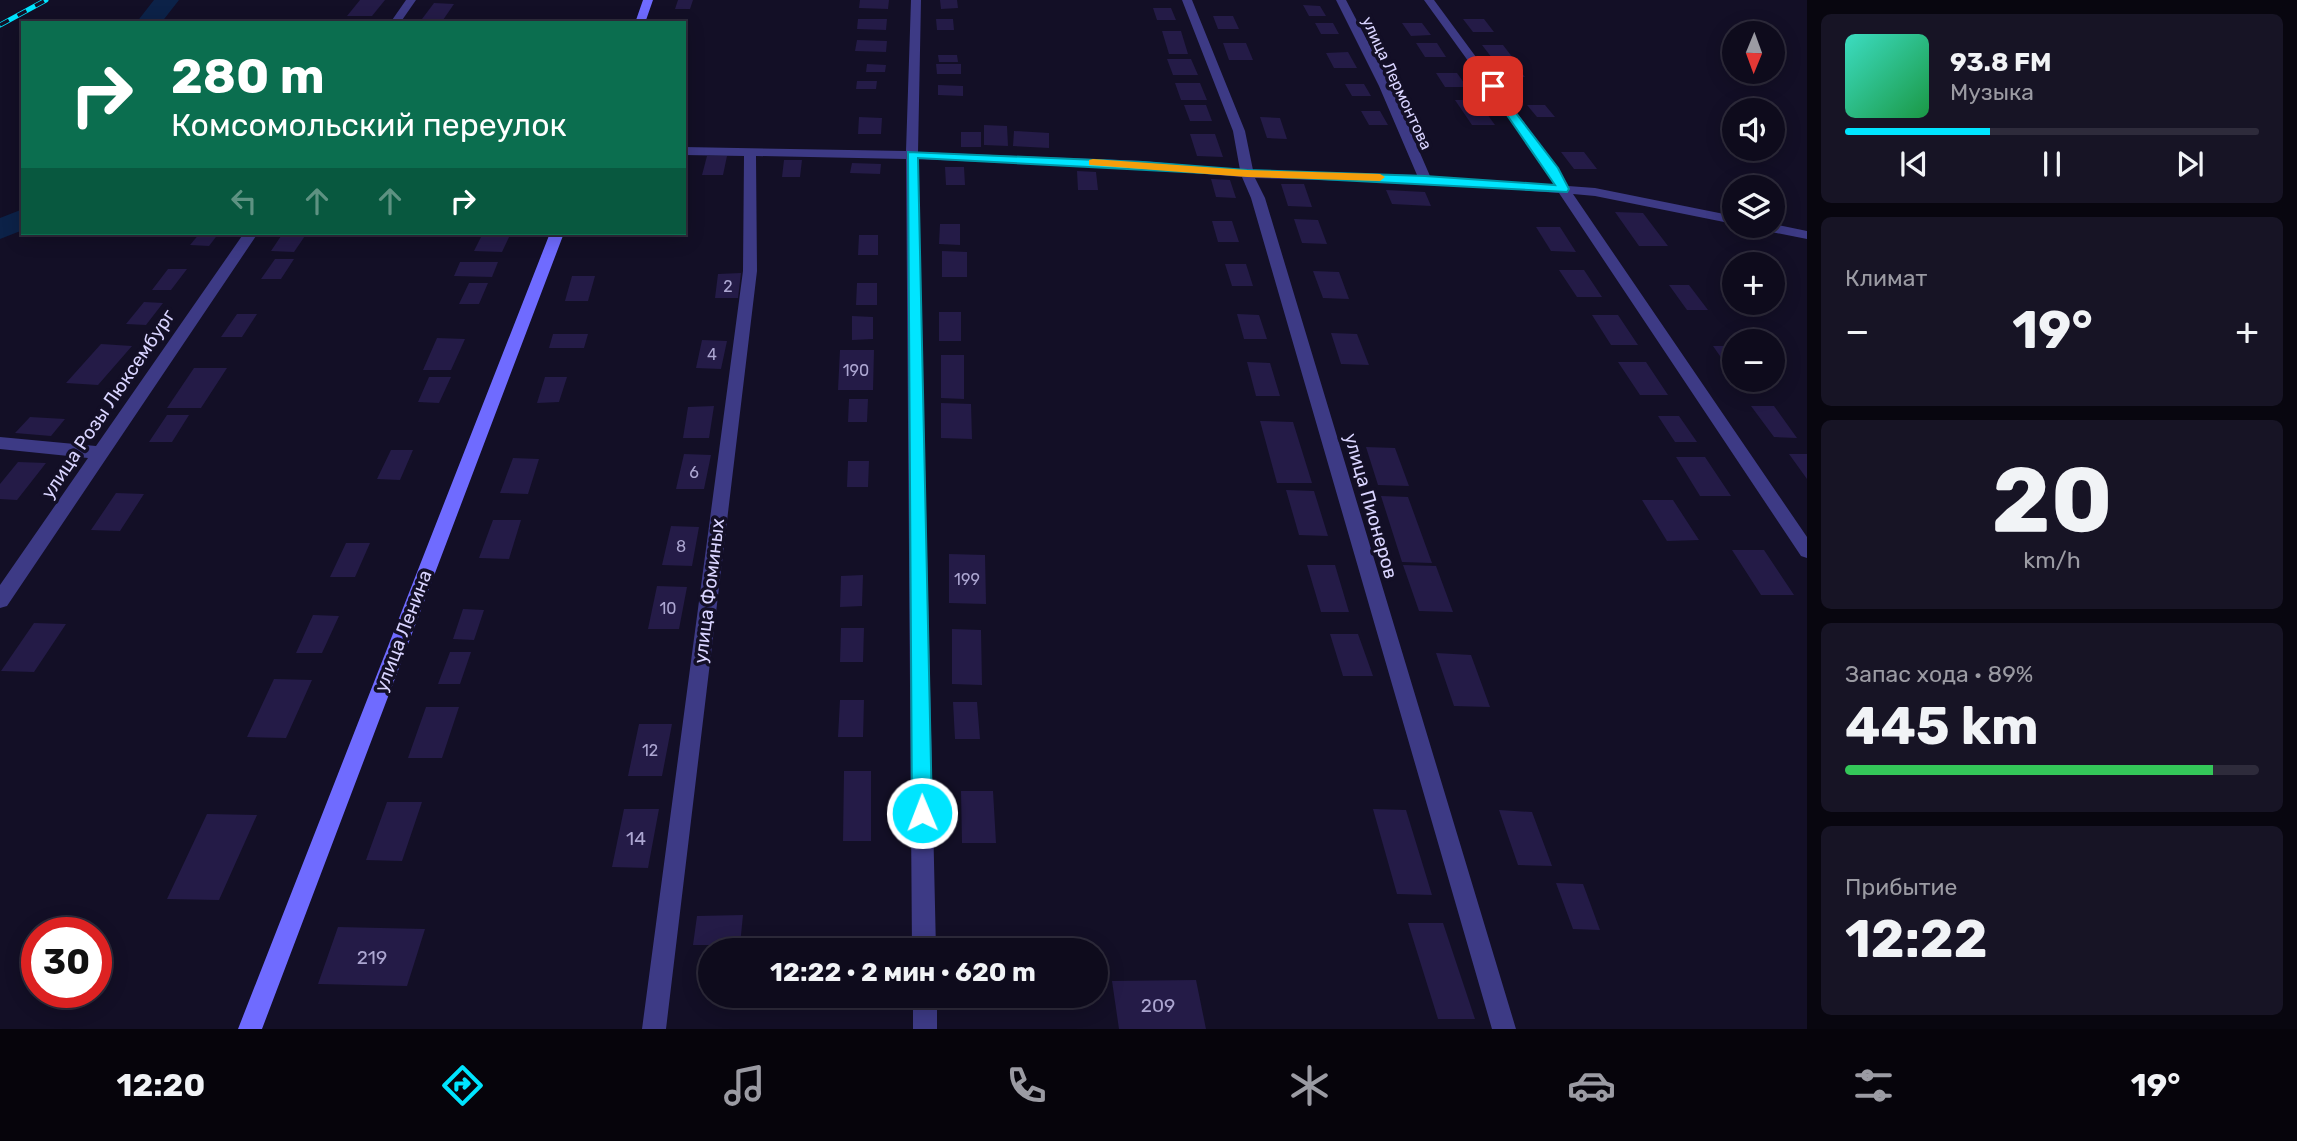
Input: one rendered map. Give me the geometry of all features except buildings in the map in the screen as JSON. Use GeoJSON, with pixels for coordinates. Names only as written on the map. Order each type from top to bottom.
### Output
{"type":"FeatureCollection","features":[{"type":"Feature","properties":{"kind":"main road"},"geometry":{"type":"LineString","coordinates":[[641,21],[648,0]]}},
{"type":"Feature","properties":{"kind":"main road","name":"улица Ленина"},"geometry":{"type":"LineString","coordinates":[[250,1029],[556,235]]}},
{"type":"Feature","properties":{"kind":"street"},"geometry":{"type":"LineString","coordinates":[[396,21],[411,0]]}},
{"type":"Feature","properties":{"kind":"street"},"geometry":{"type":"LineString","coordinates":[[916,0],[912,155],[924,938]]}},
{"type":"Feature","properties":{"kind":"street","name":"улица Пионеров"},"geometry":{"type":"LineString","coordinates":[[1187,0],[1239,131],[1247,174],[1262,211],[1504,1029]]}},
{"type":"Feature","properties":{"kind":"street","name":"улица Лермонтова"},"geometry":{"type":"LineString","coordinates":[[1341,0],[1385,86],[1425,179]]}},
{"type":"Feature","properties":{"kind":"street"},"geometry":{"type":"LineString","coordinates":[[1429,0],[1540,151],[1807,551]]}},
{"type":"Feature","properties":{"kind":"street"},"geometry":{"type":"LineString","coordinates":[[686,151],[912,155],[1143,165],[1247,174],[1425,179],[1595,192],[1722,218]]}},
{"type":"Feature","properties":{"kind":"street","name":"улица Фоминых"},"geometry":{"type":"LineString","coordinates":[[654,1029],[750,271],[750,152]]}},
{"type":"Feature","properties":{"kind":"street"},"geometry":{"type":"LineString","coordinates":[[1785,231],[1807,235]]}},
{"type":"Feature","properties":{"kind":"street","name":"улица Розы Люксембург"},"geometry":{"type":"LineString","coordinates":[[0,600],[250,235]]}},
{"type":"Feature","properties":{"kind":"street"},"geometry":{"type":"LineString","coordinates":[[0,443],[100,453]]}},
{"type":"Feature","properties":{"kind":"street"},"geometry":{"type":"LineString","coordinates":[[925,1008],[925,1029]]}},
{"type":"Feature","properties":{"kind":"waterway"},"geometry":{"type":"LineString","coordinates":[[150,21],[167,0]]}},
{"type":"Feature","properties":{"kind":"waterway"},"geometry":{"type":"LineString","coordinates":[[0,230],[21,219]]}},
{"type":"Feature","properties":{"kind":"railway"},"geometry":{"type":"LineString","coordinates":[[0,25],[46,0]]}},
{"type":"Feature","properties":{"kind":"slow traffic"},"geometry":{"type":"LineString","coordinates":[[1093,163],[1247,174],[1380,177]]}},
{"type":"Feature","properties":{"kind":"route"},"geometry":{"type":"LineString","coordinates":[[922,813],[912,155],[1143,165],[1247,174],[1425,179],[1563,189],[1553,170],[1493,86]]}}]}
